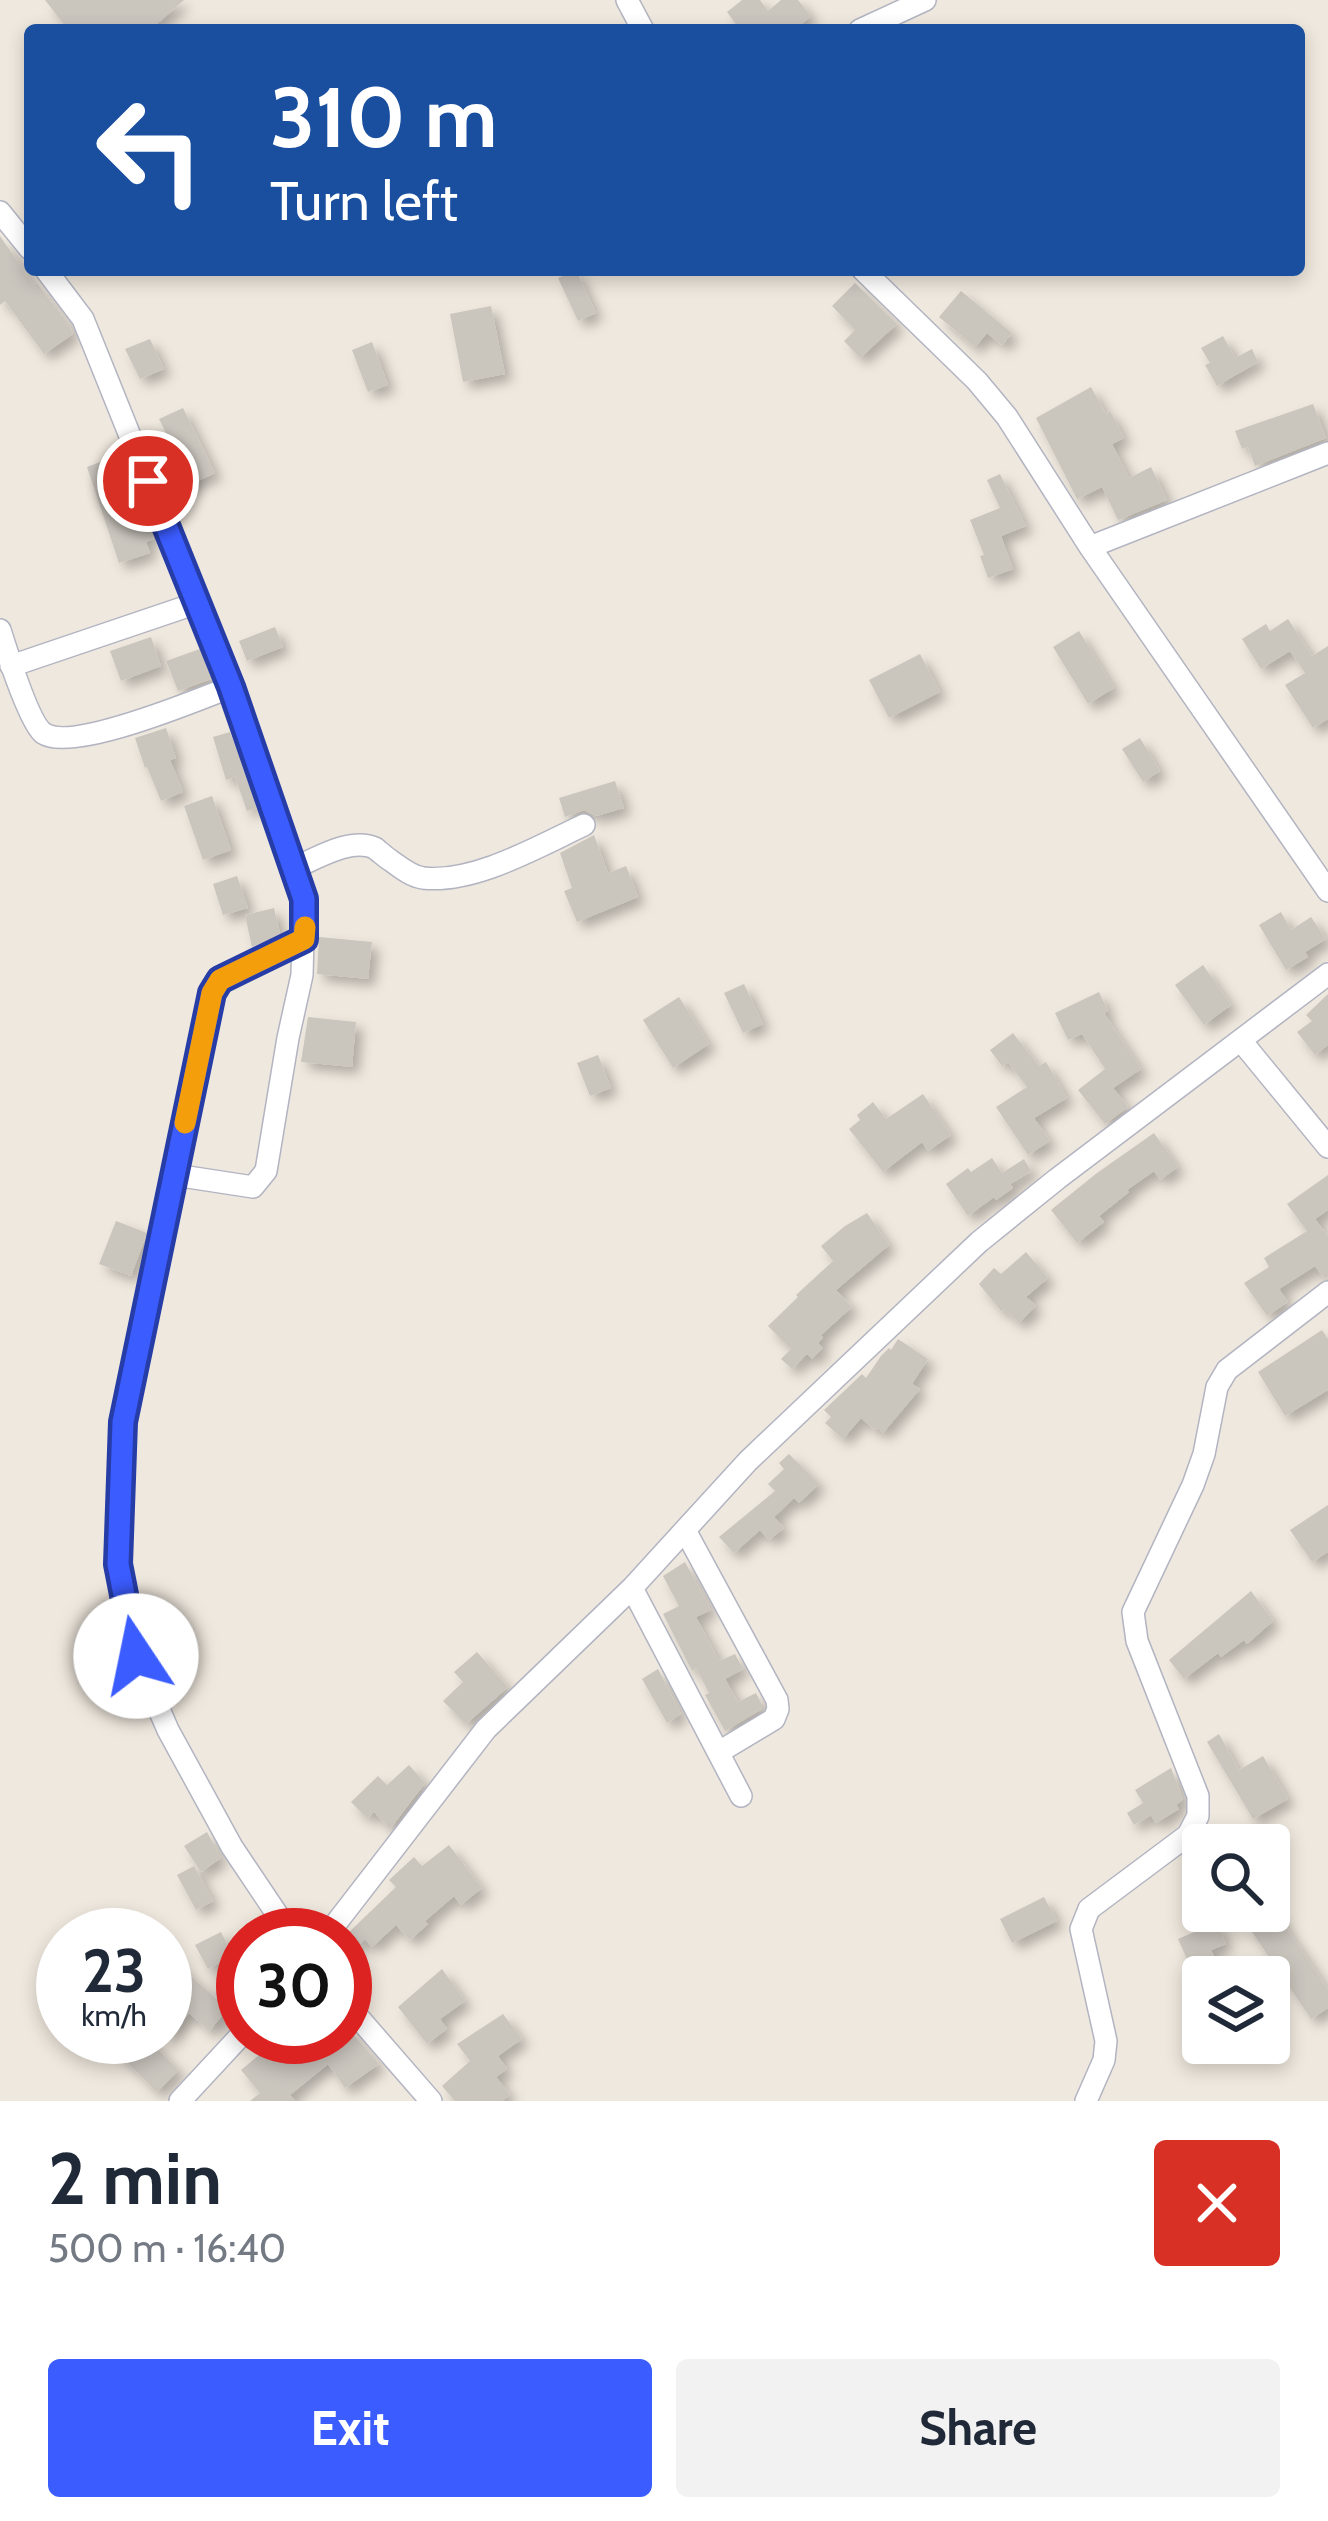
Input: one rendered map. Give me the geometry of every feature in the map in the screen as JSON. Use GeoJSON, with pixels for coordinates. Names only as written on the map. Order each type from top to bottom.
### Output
{"type":"FeatureCollection","features":[{"type":"Feature","properties":{"kind":"street"},"geometry":{"type":"LineString","coordinates":[[873,24],[925,0]]}},
{"type":"Feature","properties":{"kind":"street"},"geometry":{"type":"LineString","coordinates":[[0,212],[24,242]]}},
{"type":"Feature","properties":{"kind":"street"},"geometry":{"type":"LineString","coordinates":[[51,276],[83,319],[231,687],[304,899],[302,976],[266,1171],[253,1187],[175,1175]]}},
{"type":"Feature","properties":{"kind":"street"},"geometry":{"type":"LineString","coordinates":[[869,276],[993,398],[1090,548],[1328,891]]}},
{"type":"Feature","properties":{"kind":"street"},"geometry":{"type":"LineString","coordinates":[[1090,548],[1328,453]]}},
{"type":"Feature","properties":{"kind":"street"},"geometry":{"type":"LineString","coordinates":[[11,666],[197,603]]}},
{"type":"Feature","properties":{"kind":"street"},"geometry":{"type":"LineString","coordinates":[[0,630],[39,728],[54,737],[122,727],[231,687]]}},
{"type":"Feature","properties":{"kind":"street"},"geometry":{"type":"LineString","coordinates":[[294,868],[359,844],[375,848],[412,875],[426,879],[466,874],[512,859],[584,824]]}},
{"type":"Feature","properties":{"kind":"street"},"geometry":{"type":"LineString","coordinates":[[273,1908],[232,1847],[168,1730],[136,1656],[118,1564],[123,1422],[212,993],[220,980],[304,939]]}},
{"type":"Feature","properties":{"kind":"street"},"geometry":{"type":"LineString","coordinates":[[348,1908],[486,1729],[632,1588],[748,1461],[979,1242],[1328,974]]}},
{"type":"Feature","properties":{"kind":"street"},"geometry":{"type":"LineString","coordinates":[[1242,1042],[1328,1147]]}},
{"type":"Feature","properties":{"kind":"street"},"geometry":{"type":"LineString","coordinates":[[1086,2101],[1104,2060],[1106,2041],[1081,1929],[1089,1909],[1188,1835],[1198,1816],[1198,1796],[1137,1640],[1133,1612],[1193,1485],[1217,1387],[1227,1370],[1328,1292]]}},
{"type":"Feature","properties":{"kind":"street"},"geometry":{"type":"LineString","coordinates":[[686,1532],[777,1700],[774,1719],[719,1752]]}},
{"type":"Feature","properties":{"kind":"street"},"geometry":{"type":"LineString","coordinates":[[632,1588],[741,1796]]}},
{"type":"Feature","properties":{"kind":"street"},"geometry":{"type":"LineString","coordinates":[[372,2033],[431,2101]]}},
{"type":"Feature","properties":{"kind":"street"},"geometry":{"type":"LineString","coordinates":[[180,2101],[216,2062]]}},
{"type":"Feature","properties":{"kind":"building"},"geometry":{"type":"Polygon","coordinates":[[[45,0],[184,0],[157,24],[63,24],[45,0]]]}},
{"type":"Feature","properties":{"kind":"building"},"geometry":{"type":"Polygon","coordinates":[[[742,0],[760,0],[768,11],[781,0],[798,0],[811,16],[802,24],[736,24],[727,12],[742,0]]]}},
{"type":"Feature","properties":{"kind":"building"},"geometry":{"type":"Polygon","coordinates":[[[0,236],[24,276],[37,283],[73,334],[44,354],[5,301],[0,305],[0,236]]]}},
{"type":"Feature","properties":{"kind":"building"},"geometry":{"type":"Polygon","coordinates":[[[579,276],[596,313],[578,321],[558,278],[579,276]]]}},
{"type":"Feature","properties":{"kind":"building"},"geometry":{"type":"Polygon","coordinates":[[[855,283],[897,324],[860,358],[844,341],[855,330],[832,306],[855,283]]]}},
{"type":"Feature","properties":{"kind":"building"},"geometry":{"type":"Polygon","coordinates":[[[961,291],[1012,333],[1002,345],[987,333],[975,347],[939,317],[961,291]]]}},
{"type":"Feature","properties":{"kind":"building"},"geometry":{"type":"Polygon","coordinates":[[[491,306],[505,374],[463,382],[450,314],[491,306]]]}},
{"type":"Feature","properties":{"kind":"building"},"geometry":{"type":"Polygon","coordinates":[[[1223,336],[1235,358],[1252,349],[1258,362],[1217,386],[1201,348],[1223,336]]]}},
{"type":"Feature","properties":{"kind":"building"},"geometry":{"type":"Polygon","coordinates":[[[150,339],[164,369],[140,379],[125,349],[150,339]]]}},
{"type":"Feature","properties":{"kind":"building"},"geometry":{"type":"Polygon","coordinates":[[[372,342],[388,385],[368,392],[352,350],[372,342]]]}},
{"type":"Feature","properties":{"kind":"building"},"geometry":{"type":"Polygon","coordinates":[[[1091,387],[1124,438],[1112,444],[1129,478],[1151,467],[1167,500],[1118,520],[1102,487],[1077,499],[1036,418],[1091,387]]]}},
{"type":"Feature","properties":{"kind":"building"},"geometry":{"type":"Polygon","coordinates":[[[1313,404],[1326,438],[1255,466],[1235,431],[1313,404]]]}},
{"type":"Feature","properties":{"kind":"building"},"geometry":{"type":"Polygon","coordinates":[[[183,408],[215,473],[187,486],[177,475],[173,477],[165,460],[157,463],[150,445],[168,437],[159,419],[183,408]]]}},
{"type":"Feature","properties":{"kind":"building"},"geometry":{"type":"Polygon","coordinates":[[[121,454],[154,539],[146,542],[150,553],[119,563],[87,467],[121,454]]]}},
{"type":"Feature","properties":{"kind":"building"},"geometry":{"type":"Polygon","coordinates":[[[1000,474],[1026,526],[1001,536],[1013,569],[988,578],[970,520],[1000,508],[987,480],[1000,474]]]}},
{"type":"Feature","properties":{"kind":"building"},"geometry":{"type":"Polygon","coordinates":[[[1288,619],[1312,656],[1328,646],[1328,719],[1313,728],[1285,685],[1305,673],[1290,651],[1261,669],[1242,639],[1266,624],[1270,631],[1288,619]]]}},
{"type":"Feature","properties":{"kind":"building"},"geometry":{"type":"Polygon","coordinates":[[[275,627],[283,647],[247,661],[239,641],[275,627]]]}},
{"type":"Feature","properties":{"kind":"building"},"geometry":{"type":"Polygon","coordinates":[[[1079,631],[1114,688],[1088,704],[1053,647],[1079,631]]]}},
{"type":"Feature","properties":{"kind":"building"},"geometry":{"type":"Polygon","coordinates":[[[151,637],[161,666],[121,681],[110,651],[151,637]]]}},
{"type":"Feature","properties":{"kind":"building"},"geometry":{"type":"Polygon","coordinates":[[[200,649],[211,679],[178,691],[166,661],[200,649]]]}},
{"type":"Feature","properties":{"kind":"building"},"geometry":{"type":"Polygon","coordinates":[[[920,654],[940,692],[889,718],[869,680],[920,654]]]}},
{"type":"Feature","properties":{"kind":"building"},"geometry":{"type":"Polygon","coordinates":[[[166,728],[176,758],[170,760],[183,792],[161,801],[135,738],[166,728]]]}},
{"type":"Feature","properties":{"kind":"building"},"geometry":{"type":"Polygon","coordinates":[[[230,732],[257,808],[247,811],[235,777],[226,780],[213,737],[230,732]]]}},
{"type":"Feature","properties":{"kind":"building"},"geometry":{"type":"Polygon","coordinates":[[[1140,738],[1160,771],[1143,782],[1122,749],[1140,738]]]}},
{"type":"Feature","properties":{"kind":"building"},"geometry":{"type":"Polygon","coordinates":[[[615,781],[624,808],[596,816],[584,810],[565,817],[559,798],[615,781]]]}},
{"type":"Feature","properties":{"kind":"building"},"geometry":{"type":"Polygon","coordinates":[[[212,796],[231,850],[203,860],[184,806],[212,796]]]}},
{"type":"Feature","properties":{"kind":"building"},"geometry":{"type":"Polygon","coordinates":[[[594,835],[608,873],[626,866],[638,897],[577,922],[564,891],[572,888],[560,853],[594,835]]]}},
{"type":"Feature","properties":{"kind":"building"},"geometry":{"type":"Polygon","coordinates":[[[237,876],[248,908],[223,915],[213,884],[237,876]]]}},
{"type":"Feature","properties":{"kind":"building"},"geometry":{"type":"Polygon","coordinates":[[[274,908],[280,934],[252,947],[245,915],[274,908]]]}},
{"type":"Feature","properties":{"kind":"building"},"geometry":{"type":"Polygon","coordinates":[[[1281,912],[1291,930],[1311,917],[1326,939],[1286,970],[1259,925],[1281,912]]]}},
{"type":"Feature","properties":{"kind":"building"},"geometry":{"type":"Polygon","coordinates":[[[319,937],[372,942],[368,979],[317,974],[319,937]]]}},
{"type":"Feature","properties":{"kind":"building"},"geometry":{"type":"Polygon","coordinates":[[[1203,965],[1231,1005],[1204,1025],[1175,985],[1203,965]]]}},
{"type":"Feature","properties":{"kind":"building"},"geometry":{"type":"Polygon","coordinates":[[[744,984],[763,1024],[743,1033],[724,993],[744,984]]]}},
{"type":"Feature","properties":{"kind":"building"},"geometry":{"type":"Polygon","coordinates":[[[1099,992],[1108,1011],[1104,1013],[1141,1069],[1113,1088],[1128,1107],[1105,1124],[1078,1090],[1105,1069],[1082,1034],[1068,1040],[1055,1013],[1099,992]]]}},
{"type":"Feature","properties":{"kind":"building"},"geometry":{"type":"Polygon","coordinates":[[[1328,994],[1328,1045],[1315,1055],[1297,1032],[1312,1021],[1306,1015],[1328,994]]]}},
{"type":"Feature","properties":{"kind":"building"},"geometry":{"type":"Polygon","coordinates":[[[679,997],[709,1044],[673,1068],[643,1020],[679,997]]]}},
{"type":"Feature","properties":{"kind":"building"},"geometry":{"type":"Polygon","coordinates":[[[308,1017],[356,1022],[352,1067],[301,1062],[308,1017]]]}},
{"type":"Feature","properties":{"kind":"building"},"geometry":{"type":"Polygon","coordinates":[[[1013,1033],[1039,1066],[1046,1062],[1067,1098],[1034,1118],[1050,1141],[1028,1155],[996,1107],[1027,1087],[1008,1062],[1002,1066],[990,1050],[1013,1033]]]}},
{"type":"Feature","properties":{"kind":"building"},"geometry":{"type":"Polygon","coordinates":[[[598,1055],[611,1088],[590,1096],[577,1063],[598,1055]]]}},
{"type":"Feature","properties":{"kind":"building"},"geometry":{"type":"Polygon","coordinates":[[[923,1094],[951,1135],[928,1151],[922,1142],[883,1172],[849,1129],[873,1102],[886,1119],[923,1094]]]}},
{"type":"Feature","properties":{"kind":"building"},"geometry":{"type":"Polygon","coordinates":[[[1154,1133],[1178,1167],[1160,1180],[1154,1171],[1127,1190],[1099,1216],[1104,1222],[1077,1243],[1051,1210],[1154,1133]]]}},
{"type":"Feature","properties":{"kind":"building"},"geometry":{"type":"Polygon","coordinates":[[[992,1158],[1002,1173],[1024,1159],[1031,1171],[968,1216],[946,1184],[992,1158]]]}},
{"type":"Feature","properties":{"kind":"building"},"geometry":{"type":"Polygon","coordinates":[[[1328,1175],[1328,1210],[1315,1219],[1328,1236],[1328,1277],[1315,1266],[1279,1289],[1288,1302],[1267,1316],[1244,1283],[1269,1267],[1264,1258],[1307,1231],[1287,1204],[1328,1175]]]}},
{"type":"Feature","properties":{"kind":"building"},"geometry":{"type":"Polygon","coordinates":[[[867,1213],[889,1245],[836,1290],[852,1307],[821,1335],[818,1343],[823,1348],[812,1359],[807,1354],[792,1369],[781,1359],[791,1349],[768,1326],[833,1261],[821,1246],[867,1213]]]}},
{"type":"Feature","properties":{"kind":"building"},"geometry":{"type":"Polygon","coordinates":[[[116,1221],[147,1233],[131,1276],[99,1264],[116,1221]]]}},
{"type":"Feature","properties":{"kind":"building"},"geometry":{"type":"Polygon","coordinates":[[[1026,1252],[1048,1278],[1026,1297],[1036,1306],[1019,1323],[1004,1309],[1002,1312],[979,1284],[994,1268],[1001,1274],[1026,1252]]]}},
{"type":"Feature","properties":{"kind":"building"},"geometry":{"type":"Polygon","coordinates":[[[1322,1330],[1328,1339],[1328,1390],[1285,1416],[1258,1372],[1322,1330]]]}},
{"type":"Feature","properties":{"kind":"building"},"geometry":{"type":"Polygon","coordinates":[[[898,1339],[928,1359],[912,1384],[920,1389],[883,1433],[861,1418],[843,1439],[825,1423],[831,1417],[824,1410],[862,1374],[866,1378],[898,1339]]]}},
{"type":"Feature","properties":{"kind":"building"},"geometry":{"type":"Polygon","coordinates":[[[789,1454],[819,1484],[774,1517],[784,1528],[769,1540],[760,1530],[734,1553],[719,1537],[775,1491],[768,1484],[784,1469],[779,1463],[789,1454]]]}},
{"type":"Feature","properties":{"kind":"building"},"geometry":{"type":"Polygon","coordinates":[[[1328,1505],[1328,1552],[1312,1562],[1290,1530],[1328,1505]]]}},
{"type":"Feature","properties":{"kind":"building"},"geometry":{"type":"Polygon","coordinates":[[[685,1562],[711,1610],[696,1617],[719,1661],[735,1654],[743,1669],[725,1679],[738,1702],[756,1693],[762,1705],[725,1731],[696,1668],[692,1671],[663,1614],[679,1606],[663,1576],[685,1562]]]}},
{"type":"Feature","properties":{"kind":"building"},"geometry":{"type":"Polygon","coordinates":[[[1251,1591],[1273,1621],[1247,1644],[1244,1640],[1221,1657],[1218,1653],[1184,1679],[1169,1660],[1251,1591]]]}},
{"type":"Feature","properties":{"kind":"building"},"geometry":{"type":"Polygon","coordinates":[[[477,1652],[508,1687],[466,1724],[443,1701],[463,1682],[454,1672],[477,1652]]]}},
{"type":"Feature","properties":{"kind":"building"},"geometry":{"type":"Polygon","coordinates":[[[658,1669],[681,1714],[667,1723],[642,1679],[658,1669]]]}},
{"type":"Feature","properties":{"kind":"building"},"geometry":{"type":"Polygon","coordinates":[[[1219,1734],[1239,1770],[1263,1756],[1288,1799],[1253,1819],[1207,1742],[1219,1734]]]}},
{"type":"Feature","properties":{"kind":"building"},"geometry":{"type":"Polygon","coordinates":[[[409,1765],[425,1783],[390,1829],[374,1812],[367,1818],[351,1802],[378,1776],[387,1785],[409,1765]]]}},
{"type":"Feature","properties":{"kind":"building"},"geometry":{"type":"Polygon","coordinates":[[[1171,1768],[1183,1799],[1176,1805],[1179,1809],[1156,1823],[1151,1815],[1134,1825],[1127,1813],[1143,1803],[1135,1790],[1171,1768]]]}},
{"type":"Feature","properties":{"kind":"building"},"geometry":{"type":"Polygon","coordinates":[[[207,1832],[221,1858],[201,1872],[184,1846],[207,1832]]]}},
{"type":"Feature","properties":{"kind":"building"},"geometry":{"type":"Polygon","coordinates":[[[449,1845],[482,1888],[461,1905],[454,1896],[410,1940],[396,1925],[372,1947],[372,1910],[396,1887],[389,1880],[414,1857],[422,1866],[449,1845]]]}},
{"type":"Feature","properties":{"kind":"building"},"geometry":{"type":"Polygon","coordinates":[[[194,1866],[213,1901],[196,1910],[177,1875],[194,1866]]]}},
{"type":"Feature","properties":{"kind":"building"},"geometry":{"type":"Polygon","coordinates":[[[1044,1897],[1057,1921],[1012,1943],[1000,1919],[1044,1897]]]}},
{"type":"Feature","properties":{"kind":"building"},"geometry":{"type":"Polygon","coordinates":[[[1194,1932],[1221,1932],[1226,1944],[1211,1950],[1214,1956],[1186,1956],[1178,1939],[1194,1932]]]}},
{"type":"Feature","properties":{"kind":"building"},"geometry":{"type":"Polygon","coordinates":[[[1252,1932],[1289,1932],[1328,1989],[1328,2008],[1311,2019],[1290,1988],[1290,1956],[1268,1956],[1252,1932]]]}},
{"type":"Feature","properties":{"kind":"building"},"geometry":{"type":"Polygon","coordinates":[[[216,1934],[216,1965],[208,1969],[195,1945],[216,1934]]]}},
{"type":"Feature","properties":{"kind":"building"},"geometry":{"type":"Polygon","coordinates":[[[442,1969],[465,2001],[440,2019],[447,2029],[427,2044],[398,2007],[442,1969]]]}},
{"type":"Feature","properties":{"kind":"building"},"geometry":{"type":"Polygon","coordinates":[[[192,1977],[216,1998],[216,2023],[209,2031],[192,2016],[192,1977]]]}},
{"type":"Feature","properties":{"kind":"building"},"geometry":{"type":"Polygon","coordinates":[[[503,2014],[522,2039],[498,2056],[507,2069],[496,2077],[510,2095],[502,2101],[455,2101],[442,2086],[470,2061],[457,2044],[503,2014]]]}},
{"type":"Feature","properties":{"kind":"building"},"geometry":{"type":"Polygon","coordinates":[[[372,2056],[379,2064],[345,2088],[328,2064],[372,2064],[372,2056]]]}},
{"type":"Feature","properties":{"kind":"building"},"geometry":{"type":"Polygon","coordinates":[[[128,2064],[173,2064],[179,2070],[157,2092],[128,2064]]]}},
{"type":"Feature","properties":{"kind":"building"},"geometry":{"type":"Polygon","coordinates":[[[248,2064],[328,2064],[290,2095],[295,2101],[250,2101],[260,2093],[241,2070],[248,2064]]]}},
{"type":"Feature","properties":{"kind":"slow traffic"},"geometry":{"type":"LineString","coordinates":[[185,1123],[212,993],[220,980],[304,939],[305,927]]}},
{"type":"Feature","properties":{"kind":"route"},"geometry":{"type":"LineString","coordinates":[[136,1656],[118,1564],[123,1422],[212,993],[220,980],[304,939],[305,931],[304,899],[231,687],[148,481]]}}]}
